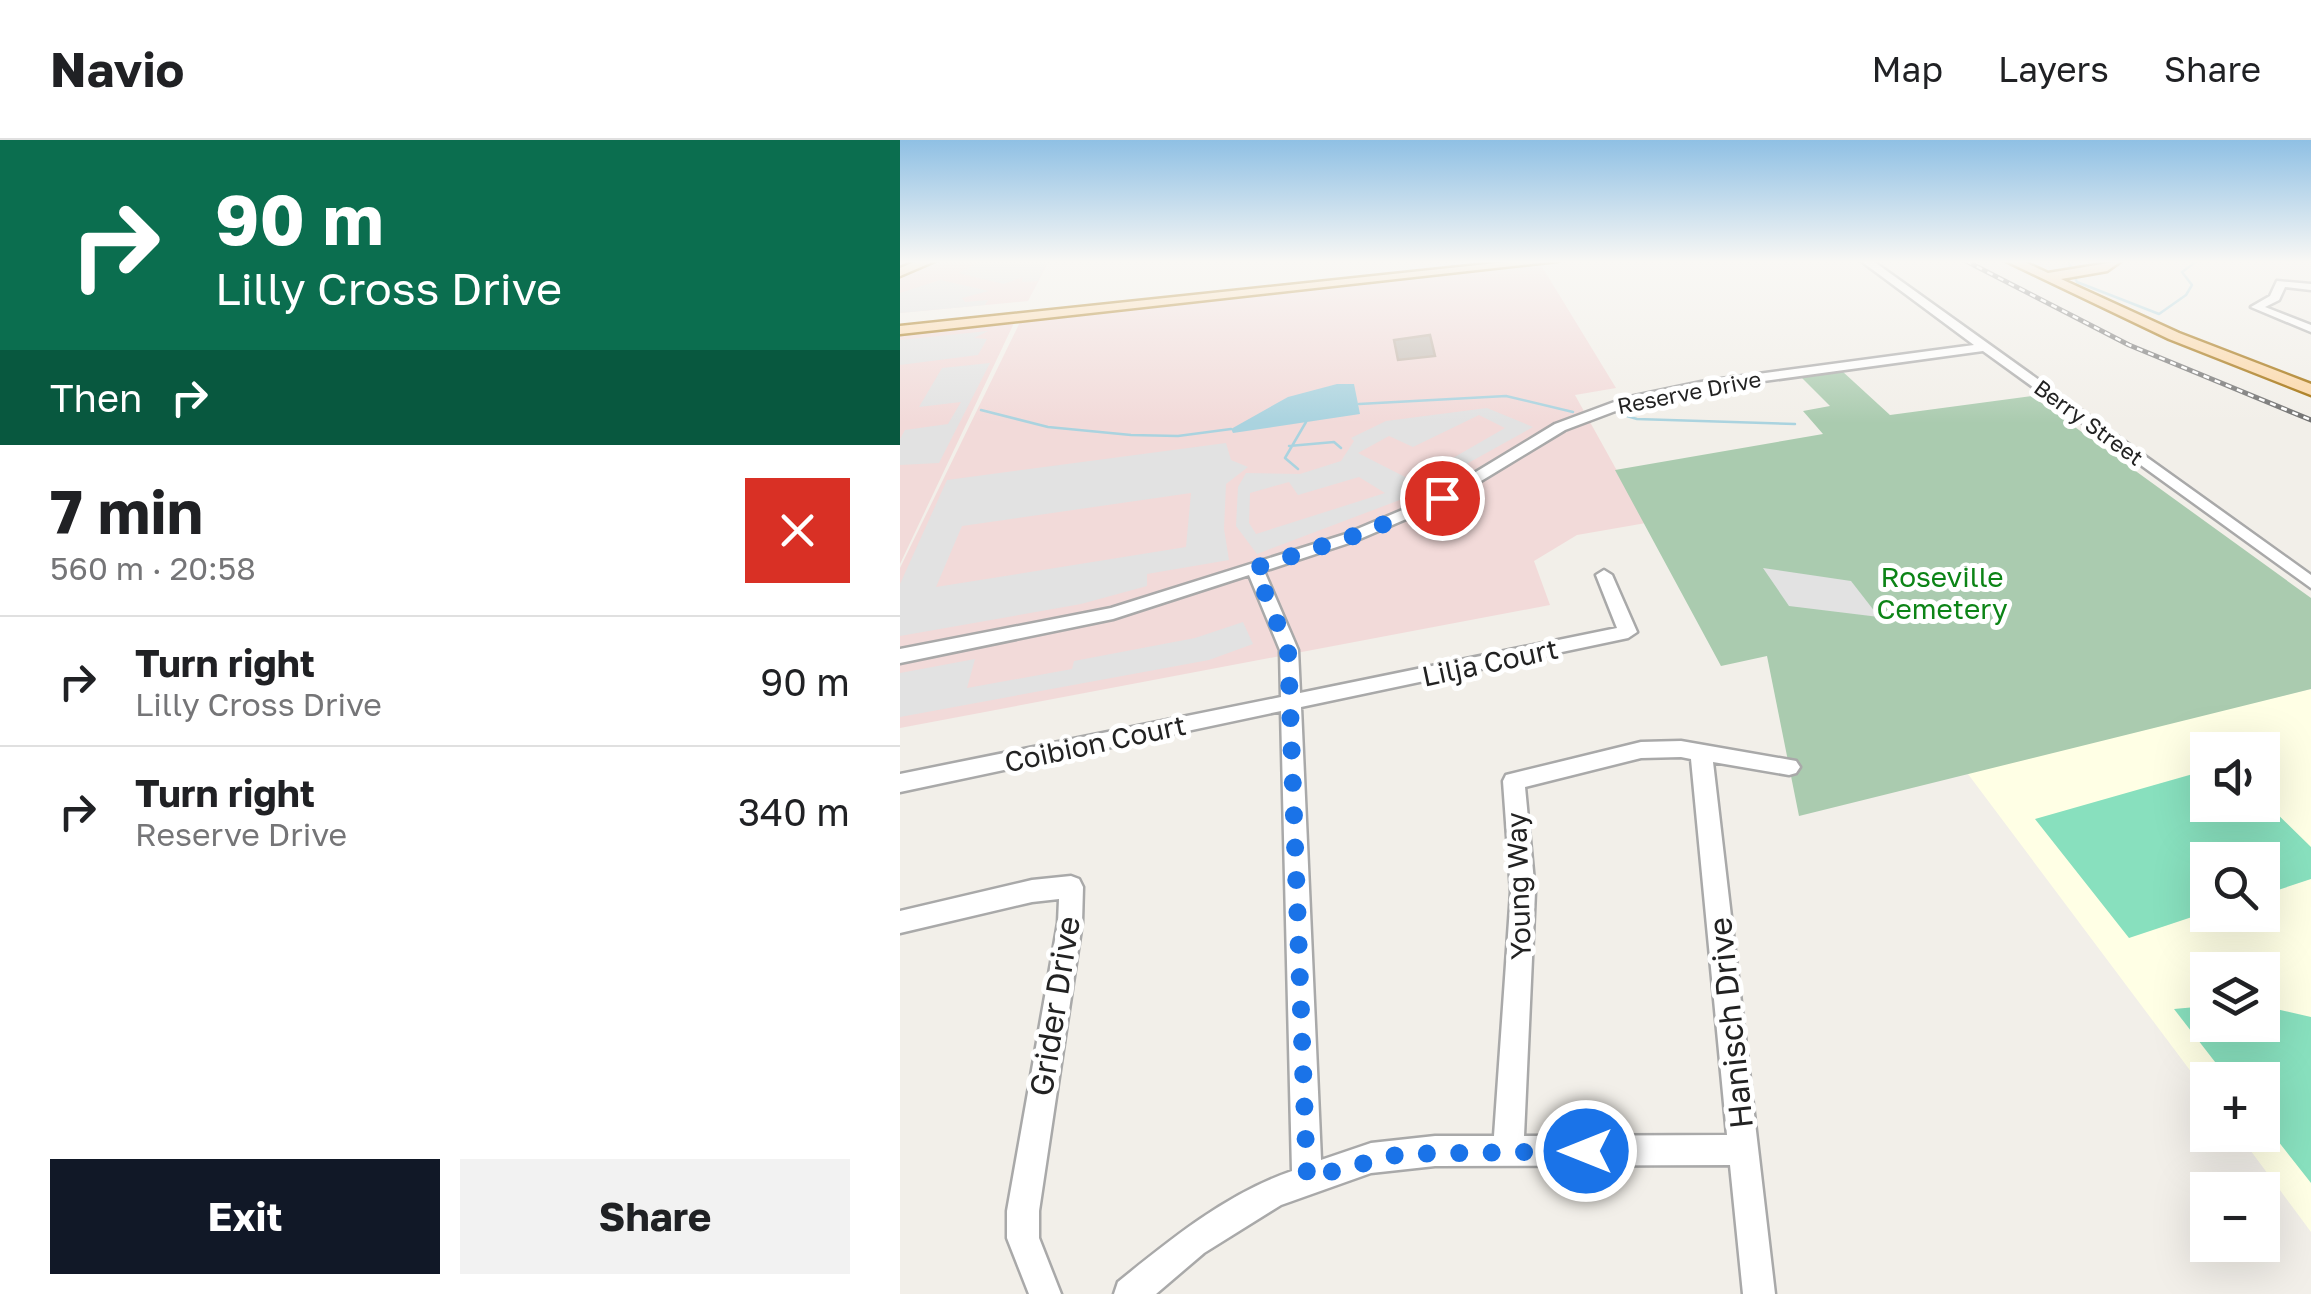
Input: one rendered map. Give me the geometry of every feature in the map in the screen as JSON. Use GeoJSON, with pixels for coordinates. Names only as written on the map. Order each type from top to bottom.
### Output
{"type":"FeatureCollection","features":[{"type":"Feature","properties":{"kind":"main road"},"geometry":{"type":"LineString","coordinates":[[900,326],[992,315]]}},
{"type":"Feature","properties":{"kind":"main road"},"geometry":{"type":"LineString","coordinates":[[1003,318],[1022,315]]}},
{"type":"Feature","properties":{"kind":"main road"},"geometry":{"type":"LineString","coordinates":[[900,326],[1033,315]]}},
{"type":"Feature","properties":{"kind":"main road"},"geometry":{"type":"LineString","coordinates":[[2115,315],[2179,344],[2311,394]]}},
{"type":"Feature","properties":{"kind":"main road"},"geometry":{"type":"LineString","coordinates":[[2131,315],[2311,394]]}},
{"type":"Feature","properties":{"kind":"main road"},"geometry":{"type":"LineString","coordinates":[[2179,344],[2290,382]]}},
{"type":"Feature","properties":{"kind":"street","name":"Berry Street"},"geometry":{"type":"LineString","coordinates":[[1940,315],[2311,583]]}},
{"type":"Feature","properties":{"kind":"street"},"geometry":{"type":"LineString","coordinates":[[2274,315],[2311,329]]}},
{"type":"Feature","properties":{"kind":"street","name":"Reserve Drive"},"geometry":{"type":"LineString","coordinates":[[900,656],[1093,618],[1399,519],[1469,483],[1548,433],[1630,401],[1706,384],[1984,347]]}},
{"type":"Feature","properties":{"kind":"street"},"geometry":{"type":"LineString","coordinates":[[1255,568],[1286,637],[1307,1178]]}},
{"type":"Feature","properties":{"kind":"street","name":"Lilja Court"},"geometry":{"type":"LineString","coordinates":[[1290,704],[1628,632],[1604,575]]}},
{"type":"Feature","properties":{"kind":"street","name":"Coibion Court"},"geometry":{"type":"LineString","coordinates":[[900,783],[1290,704]]}},
{"type":"Feature","properties":{"kind":"street","name":"Young Way"},"geometry":{"type":"LineString","coordinates":[[1508,1151],[1524,892],[1514,781],[1642,750],[1702,752],[1789,766]]}},
{"type":"Feature","properties":{"kind":"street","name":"Hanisch Drive"},"geometry":{"type":"LineString","coordinates":[[1702,752],[1759,1294]]}},
{"type":"Feature","properties":{"kind":"street","name":"Grider Drive"},"geometry":{"type":"LineString","coordinates":[[900,922],[1032,891],[1071,887],[1070,922],[1022,1211],[1023,1238],[1045,1294]]}},
{"type":"Feature","properties":{"kind":"street"},"geometry":{"type":"LineString","coordinates":[[1130,1294],[1235,1214],[1307,1178],[1400,1154],[1744,1150]]}},
{"type":"Feature","properties":{"kind":"shaded area"},"geometry":{"type":"Polygon","coordinates":[[[1070,315],[1571,315],[1616,388],[1575,395],[1646,523],[1577,535],[1534,561],[1550,605],[900,728],[900,568],[1021,320],[1070,315]]]}},
{"type":"Feature","properties":{"kind":"shaded area"},"geometry":{"type":"Polygon","coordinates":[[[1014,323],[900,564],[900,336],[1014,323]]]}},
{"type":"Feature","properties":{"kind":"shaded area"},"geometry":{"type":"Polygon","coordinates":[[[988,331],[974,338],[987,339],[978,355],[900,365],[900,340],[988,331]]]}},
{"type":"Feature","properties":{"kind":"shaded area"},"geometry":{"type":"Polygon","coordinates":[[[990,363],[939,463],[900,465],[900,439],[905,430],[948,424],[961,402],[919,407],[942,368],[990,363]]]}},
{"type":"Feature","properties":{"kind":"shaded area"},"geometry":{"type":"Polygon","coordinates":[[[1487,408],[1533,427],[1405,498],[1257,554],[1236,526],[1238,487],[1246,473],[1300,474],[1341,461],[1354,441],[1351,438],[1386,421],[1487,408]],[[1479,415],[1413,447],[1389,436],[1358,453],[1413,481],[1505,428],[1479,415]],[[1359,477],[1298,495],[1289,482],[1250,493],[1249,523],[1256,534],[1385,493],[1359,477]]]}},
{"type":"Feature","properties":{"kind":"shaded area"},"geometry":{"type":"Polygon","coordinates":[[[1226,443],[1231,460],[1248,467],[1226,484],[1224,529],[1229,560],[1147,574],[1147,586],[1081,604],[900,636],[900,584],[947,480],[1226,443]],[[1191,493],[962,526],[936,587],[1186,547],[1191,493]]]}},
{"type":"Feature","properties":{"kind":"shaded area"},"geometry":{"type":"Polygon","coordinates":[[[1763,568],[1851,581],[1879,617],[1789,606],[1763,568]]]}},
{"type":"Feature","properties":{"kind":"shaded area"},"geometry":{"type":"Polygon","coordinates":[[[1243,622],[1253,644],[1209,660],[900,717],[900,673],[975,659],[967,688],[1072,669],[1074,661],[1195,638],[1243,622]]]}},
{"type":"Feature","properties":{"kind":"shaded area"},"geometry":{"type":"Polygon","coordinates":[[[2311,689],[2311,1232],[2280,1190],[2280,1172],[2266,1172],[2252,1152],[2280,1152],[2280,1062],[2190,1062],[2190,1070],[1965,770],[2311,689]]]}},
{"type":"Feature","properties":{"kind":"green space","name":"Roseville Cemetery"},"geometry":{"type":"Polygon","coordinates":[[[1842,371],[1890,415],[2032,396],[2311,598],[2311,689],[1799,816],[1767,656],[1721,666],[1615,470],[1823,434],[1803,411],[1830,406],[1801,377],[1842,371]]]}},
{"type":"Feature","properties":{"kind":"green space"},"geometry":{"type":"Polygon","coordinates":[[[2190,775],[2190,822],[2280,822],[2280,817],[2311,847],[2311,879],[2280,889],[2280,842],[2190,842],[2190,918],[2129,938],[2035,819],[2190,775]]]}},
{"type":"Feature","properties":{"kind":"green space"},"geometry":{"type":"Polygon","coordinates":[[[2190,1008],[2190,1030],[2174,1009],[2190,1008]]]}},
{"type":"Feature","properties":{"kind":"green space"},"geometry":{"type":"Polygon","coordinates":[[[2280,1010],[2311,1017],[2311,1183],[2280,1144],[2280,1062],[2215,1062],[2200,1042],[2280,1042],[2280,1010]]]}},
{"type":"Feature","properties":{"kind":"water"},"geometry":{"type":"Polygon","coordinates":[[[1337,384],[1354,384],[1360,414],[1233,433],[1231,429],[1288,397],[1337,384]]]}},
{"type":"Feature","properties":{"kind":"building"},"geometry":{"type":"Polygon","coordinates":[[[1430,335],[1435,356],[1398,360],[1394,340],[1430,335]]]}},
{"type":"Feature","properties":{"kind":"waterway"},"geometry":{"type":"LineString","coordinates":[[1359,404],[1506,396],[1573,412]]}},
{"type":"Feature","properties":{"kind":"waterway"},"geometry":{"type":"LineString","coordinates":[[981,410],[1048,427],[1131,435],[1178,436],[1231,429]]}},
{"type":"Feature","properties":{"kind":"waterway"},"geometry":{"type":"LineString","coordinates":[[1620,414],[1637,419],[1795,424]]}},
{"type":"Feature","properties":{"kind":"waterway"},"geometry":{"type":"LineString","coordinates":[[1292,446],[1306,422]]}},
{"type":"Feature","properties":{"kind":"waterway"},"geometry":{"type":"LineString","coordinates":[[1292,446],[1334,442],[1341,448]]}},
{"type":"Feature","properties":{"kind":"waterway"},"geometry":{"type":"LineString","coordinates":[[1292,446],[1285,458],[1298,469]]}},
{"type":"Feature","properties":{"kind":"railway"},"geometry":{"type":"LineString","coordinates":[[2071,315],[2129,345],[2311,420]]}},
{"type":"Feature","properties":{"kind":"route"},"geometry":{"type":"LineString","coordinates":[[1442,498],[1366,532],[1255,568],[1280,622],[1288,650],[1307,1178],[1370,1158],[1400,1154],[1586,1151]]}}]}
